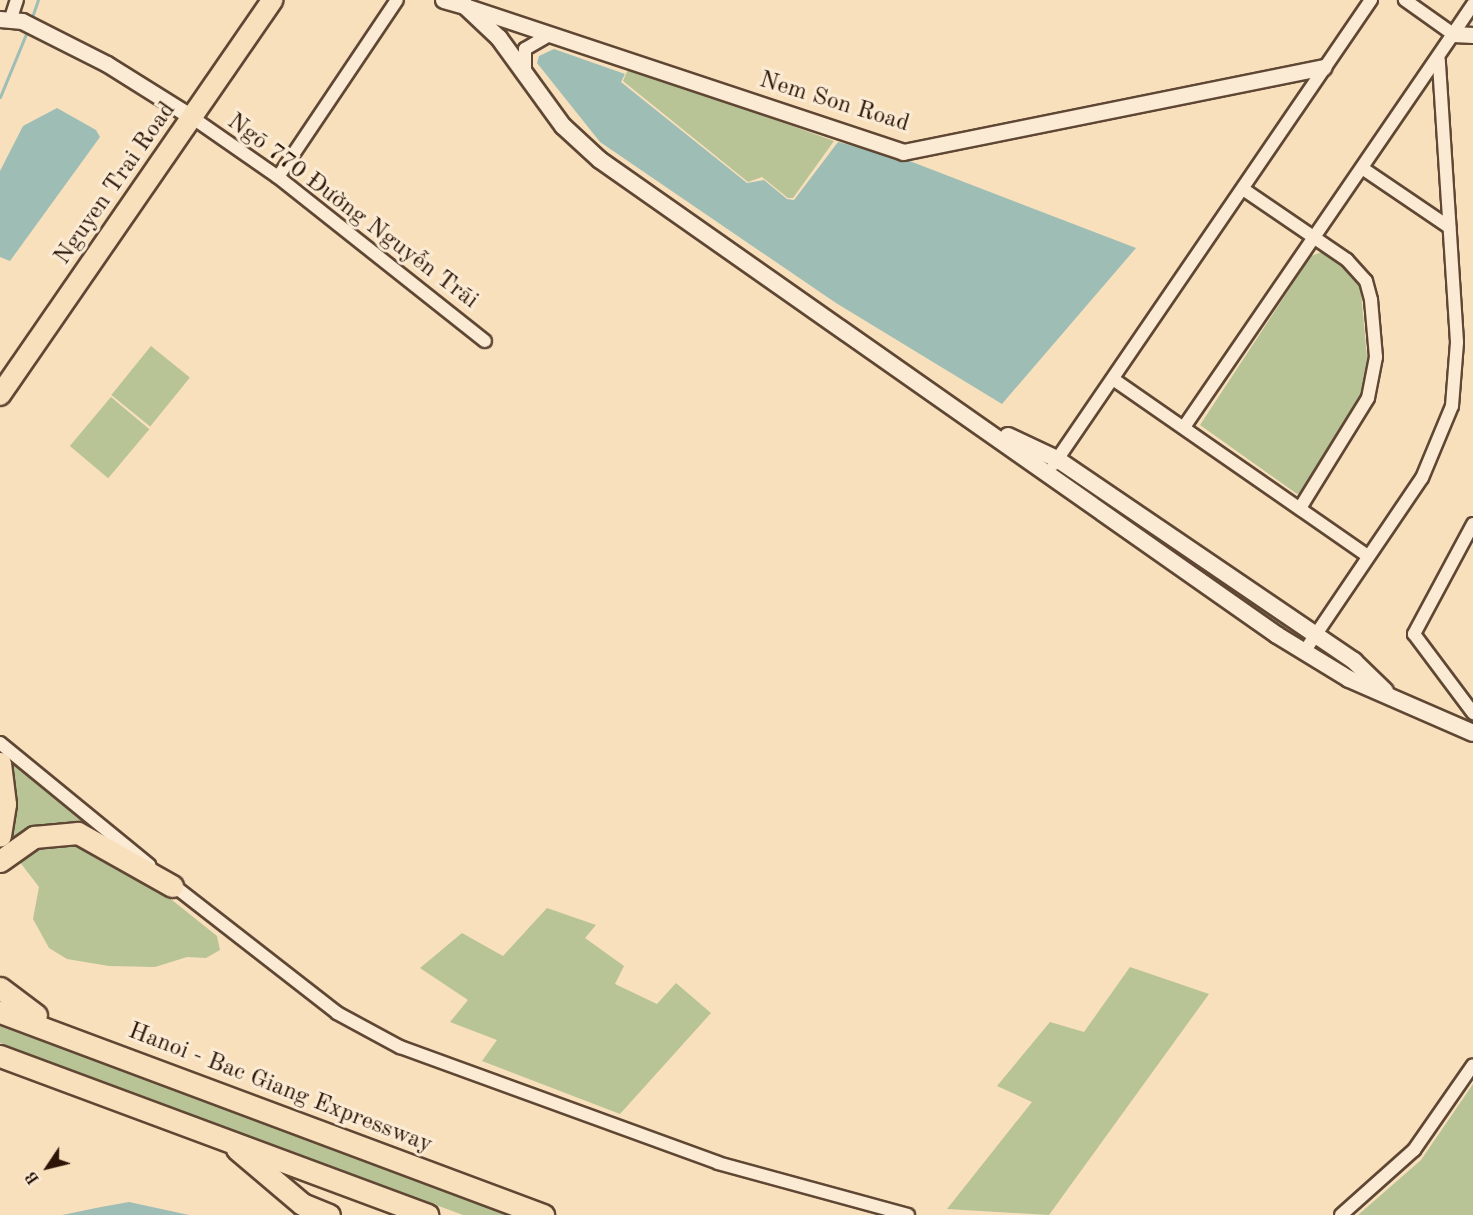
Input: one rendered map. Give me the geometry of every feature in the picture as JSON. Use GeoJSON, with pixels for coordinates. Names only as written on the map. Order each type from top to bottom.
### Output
{"type":"FeatureCollection","features":[{"type":"Feature","properties":{"kind":"highway","name":"Nguyen Trai Road"},"geometry":{"type":"LineString","coordinates":[[0,395],[273,0]]}},
{"type":"Feature","properties":{"kind":"highway"},"geometry":{"type":"LineString","coordinates":[[0,763],[5,804],[0,836]]}},
{"type":"Feature","properties":{"kind":"highway"},"geometry":{"type":"LineString","coordinates":[[0,861],[34,837],[78,833],[172,885]]}},
{"type":"Feature","properties":{"kind":"highway"},"geometry":{"type":"LineString","coordinates":[[0,988],[24,1010],[238,1090],[279,1116]]}},
{"type":"Feature","properties":{"kind":"highway","name":"Hanoi - Bac Giang Expressway"},"geometry":{"type":"LineString","coordinates":[[0,1011],[543,1215]]}},
{"type":"Feature","properties":{"kind":"highway"},"geometry":{"type":"LineString","coordinates":[[0,1056],[427,1215]]}},
{"type":"Feature","properties":{"kind":"highway"},"geometry":{"type":"LineString","coordinates":[[0,1065],[94,1100],[147,1111]]}},
{"type":"Feature","properties":{"kind":"highway"},"geometry":{"type":"LineString","coordinates":[[227,1140],[302,1204],[329,1215]]}},
{"type":"Feature","properties":{"kind":"main road","name":"Nem Son Road"},"geometry":{"type":"LineString","coordinates":[[444,0],[465,6]]}},
{"type":"Feature","properties":{"kind":"main road"},"geometry":{"type":"LineString","coordinates":[[465,6],[526,72],[584,147],[982,424],[1046,475],[1304,652],[1395,700],[1473,733]]}},
{"type":"Feature","properties":{"kind":"main road"},"geometry":{"type":"LineString","coordinates":[[982,424],[1057,459],[1354,661],[1395,700]]}},
{"type":"Feature","properties":{"kind":"main road"},"geometry":{"type":"LineString","coordinates":[[1173,563],[1185,546]]}},
{"type":"Feature","properties":{"kind":"street"},"geometry":{"type":"LineString","coordinates":[[17,0],[6,20],[44,33],[135,80],[193,118]]}},
{"type":"Feature","properties":{"kind":"street"},"geometry":{"type":"LineString","coordinates":[[278,177],[397,0]]}},
{"type":"Feature","properties":{"kind":"street"},"geometry":{"type":"LineString","coordinates":[[1046,475],[1371,0]]}},
{"type":"Feature","properties":{"kind":"street"},"geometry":{"type":"LineString","coordinates":[[1405,0],[1453,34],[1473,35]]}},
{"type":"Feature","properties":{"kind":"street"},"geometry":{"type":"LineString","coordinates":[[1184,427],[1365,170],[1473,4]]}},
{"type":"Feature","properties":{"kind":"street","name":"Nem Son Road"},"geometry":{"type":"LineString","coordinates":[[465,6],[844,135],[919,153],[1324,67]]}},
{"type":"Feature","properties":{"kind":"street"},"geometry":{"type":"LineString","coordinates":[[526,72],[525,49],[549,35]]}},
{"type":"Feature","properties":{"kind":"street"},"geometry":{"type":"LineString","coordinates":[[1304,652],[1432,460],[1450,413],[1457,342],[1438,60]]}},
{"type":"Feature","properties":{"kind":"street","name":"Ngõ 770 Đường Nguyễn Trãi"},"geometry":{"type":"LineString","coordinates":[[193,118],[278,177],[485,341]]}},
{"type":"Feature","properties":{"kind":"street"},"geometry":{"type":"LineString","coordinates":[[1365,170],[1449,228]]}},
{"type":"Feature","properties":{"kind":"street"},"geometry":{"type":"LineString","coordinates":[[1243,189],[1317,239],[1366,281],[1376,357],[1361,416],[1300,508]]}},
{"type":"Feature","properties":{"kind":"street"},"geometry":{"type":"LineString","coordinates":[[1113,378],[1368,556]]}},
{"type":"Feature","properties":{"kind":"street"},"geometry":{"type":"LineString","coordinates":[[1455,726],[1469,710],[1414,634],[1473,524]]}},
{"type":"Feature","properties":{"kind":"street"},"geometry":{"type":"LineString","coordinates":[[0,743],[172,885],[337,1013],[400,1047],[718,1163],[908,1215]]}},
{"type":"Feature","properties":{"kind":"street"},"geometry":{"type":"LineString","coordinates":[[1341,1215],[1414,1150],[1473,1065]]}},
{"type":"Feature","properties":{"kind":"green space"},"geometry":{"type":"Polygon","coordinates":[[[629,67],[834,141],[793,198],[788,198],[762,177],[748,182],[623,81],[629,67]]]}},
{"type":"Feature","properties":{"kind":"green space"},"geometry":{"type":"Polygon","coordinates":[[[1325,251],[1360,282],[1368,368],[1363,396],[1304,491],[1297,494],[1200,425],[1311,256],[1325,251]]]}},
{"type":"Feature","properties":{"kind":"green space"},"geometry":{"type":"Polygon","coordinates":[[[151,346],[190,377],[150,426],[111,395],[151,346]]]}},
{"type":"Feature","properties":{"kind":"green space"},"geometry":{"type":"Polygon","coordinates":[[[111,397],[149,429],[108,478],[70,446],[111,397]]]}},
{"type":"Feature","properties":{"kind":"green space"},"geometry":{"type":"Polygon","coordinates":[[[1203,569],[1287,627],[1287,630],[1200,572],[1203,569]]]}},
{"type":"Feature","properties":{"kind":"green space"},"geometry":{"type":"Polygon","coordinates":[[[10,758],[104,834],[7,849],[10,758]]]}},
{"type":"Feature","properties":{"kind":"green space"},"geometry":{"type":"Polygon","coordinates":[[[75,840],[137,872],[217,936],[220,950],[206,958],[187,957],[155,967],[109,966],[67,959],[49,948],[33,919],[39,887],[16,857],[29,848],[75,840]]]}},
{"type":"Feature","properties":{"kind":"green space"},"geometry":{"type":"Polygon","coordinates":[[[547,908],[596,925],[585,938],[624,966],[615,984],[657,1004],[676,983],[711,1013],[620,1114],[482,1061],[497,1040],[450,1022],[468,1000],[420,968],[462,933],[503,956],[547,908]]]}},
{"type":"Feature","properties":{"kind":"green space"},"geometry":{"type":"Polygon","coordinates":[[[1130,967],[1209,994],[1049,1215],[947,1209],[1032,1102],[997,1086],[1050,1022],[1084,1032],[1130,967]]]}},
{"type":"Feature","properties":{"kind":"green space"},"geometry":{"type":"Polygon","coordinates":[[[0,1026],[513,1215],[463,1215],[0,1043],[0,1026]]]}},
{"type":"Feature","properties":{"kind":"green space"},"geometry":{"type":"Polygon","coordinates":[[[1473,1084],[1473,1215],[1358,1215],[1421,1160],[1473,1084]]]}},
{"type":"Feature","properties":{"kind":"water"},"geometry":{"type":"Polygon","coordinates":[[[554,49],[625,74],[621,82],[747,183],[764,180],[787,199],[794,200],[838,142],[907,160],[1136,248],[1002,404],[836,303],[600,142],[537,63],[539,56],[554,49]]]}},
{"type":"Feature","properties":{"kind":"water"},"geometry":{"type":"Polygon","coordinates":[[[57,108],[96,130],[100,137],[10,261],[0,257],[0,171],[23,126],[57,108]]]}},
{"type":"Feature","properties":{"kind":"water"},"geometry":{"type":"Polygon","coordinates":[[[129,1202],[189,1215],[62,1215],[101,1207],[129,1202]]]}},
{"type":"Feature","properties":{"kind":"waterway"},"geometry":{"type":"LineString","coordinates":[[31,20],[38,0]]}},
{"type":"Feature","properties":{"kind":"waterway"},"geometry":{"type":"LineString","coordinates":[[0,97],[28,29]]}}]}
